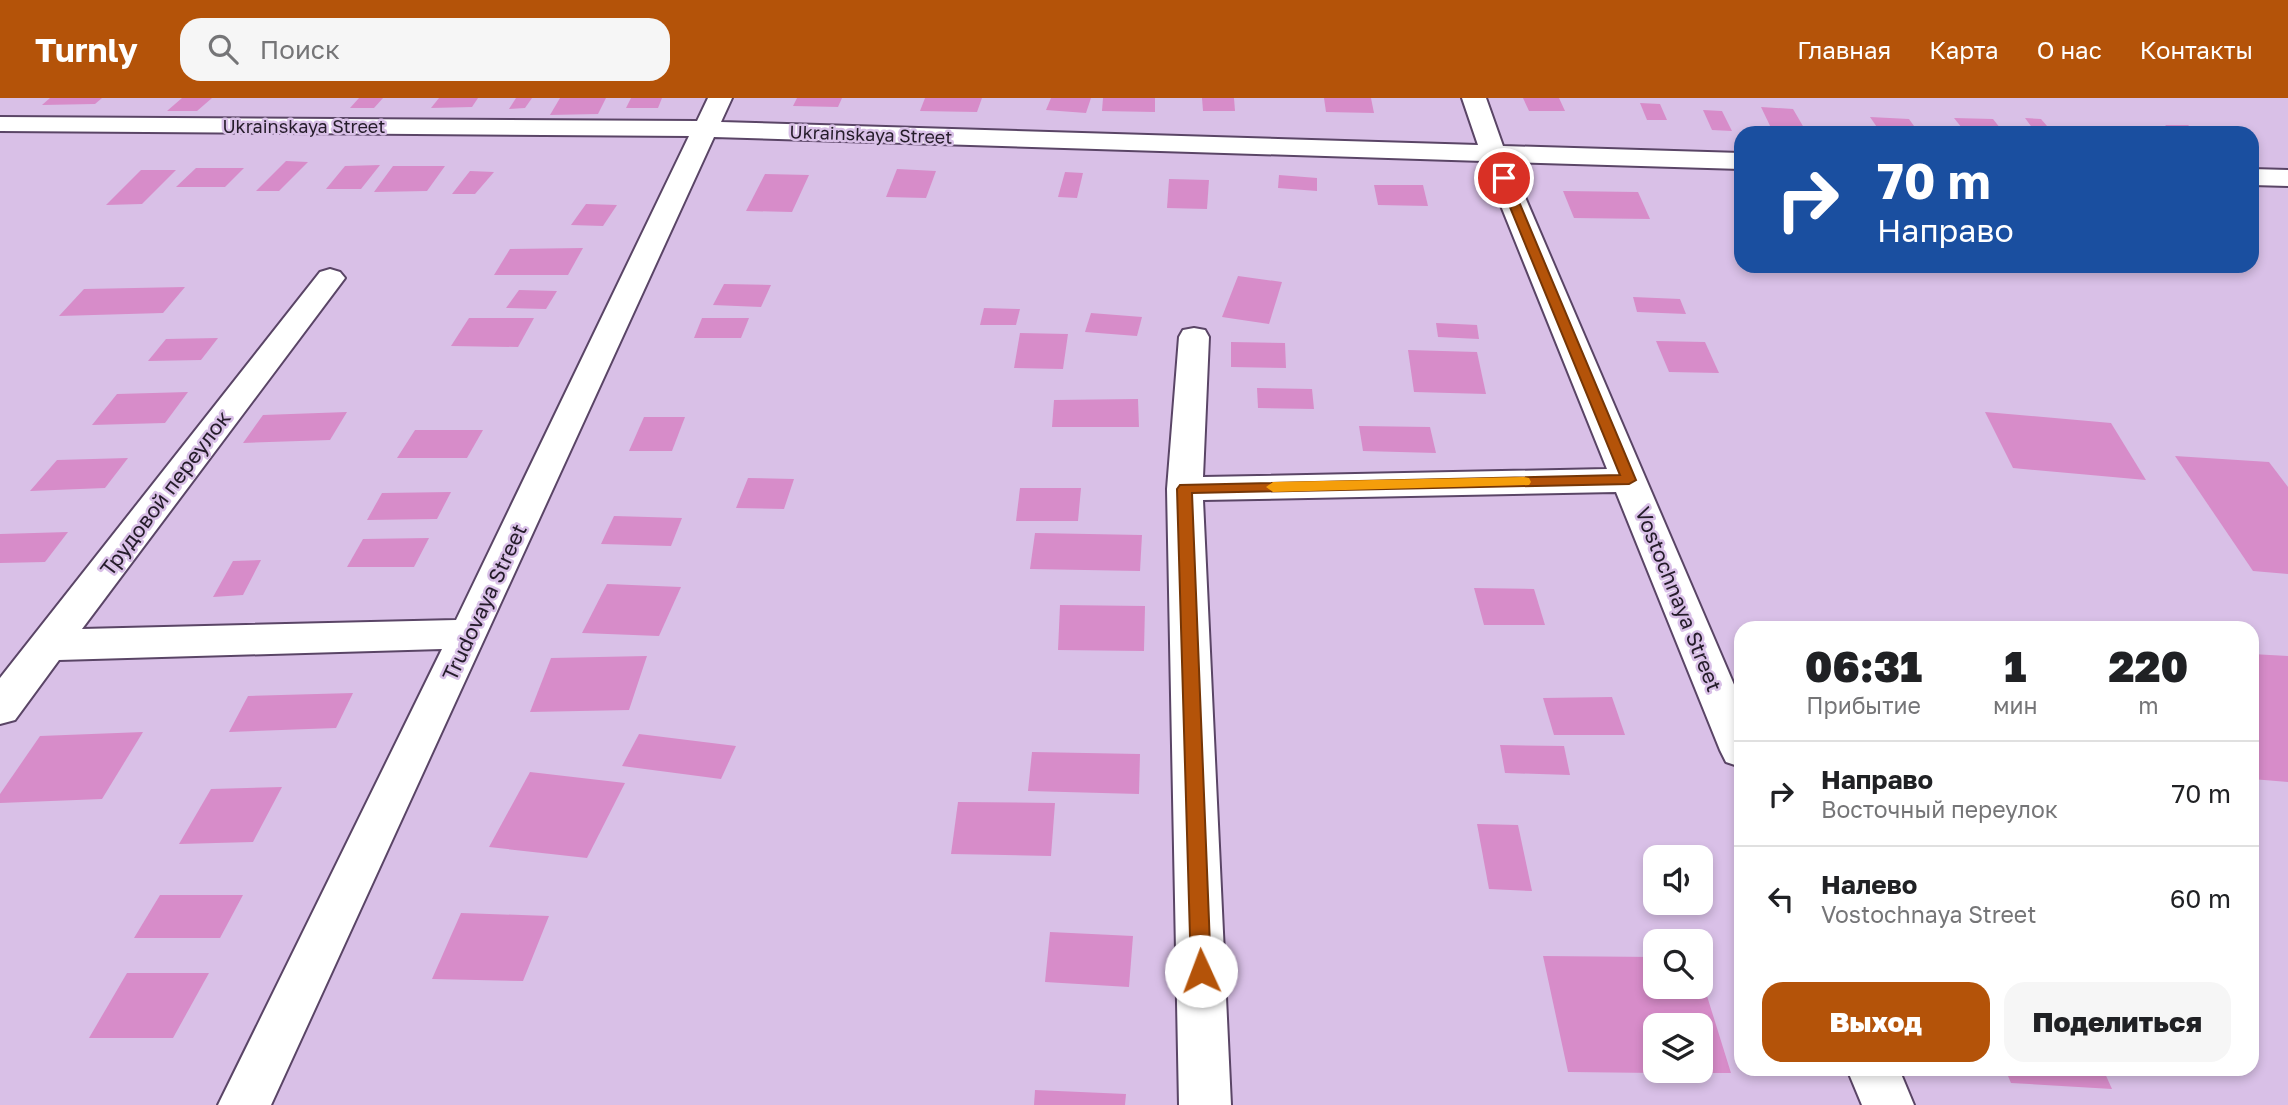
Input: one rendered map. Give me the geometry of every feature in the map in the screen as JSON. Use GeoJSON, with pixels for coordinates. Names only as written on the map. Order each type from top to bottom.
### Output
{"type":"FeatureCollection","features":[{"type":"Feature","properties":{"kind":"street","name":"Vostochnaya Street"},"geometry":{"type":"LineString","coordinates":[[1474,98],[1493,153],[1734,733]]}},
{"type":"Feature","properties":{"kind":"street","name":"Ukrainskaya Street"},"geometry":{"type":"LineString","coordinates":[[2,112],[712,114],[1493,153],[1734,161]]}},
{"type":"Feature","properties":{"kind":"street","name":"Trudovaya Street"},"geometry":{"type":"LineString","coordinates":[[244,1105],[469,634],[712,114]]}},
{"type":"Feature","properties":{"kind":"street"},"geometry":{"type":"LineString","coordinates":[[2259,177],[2288,178]]}},
{"type":"Feature","properties":{"kind":"street","name":"Трудовой переулок"},"geometry":{"type":"LineString","coordinates":[[0,708],[330,278]]}},
{"type":"Feature","properties":{"kind":"street"},"geometry":{"type":"LineString","coordinates":[[1194,338],[1185,489],[1205,1105]]}},
{"type":"Feature","properties":{"kind":"street"},"geometry":{"type":"LineString","coordinates":[[1185,489],[1629,480]]}},
{"type":"Feature","properties":{"kind":"street"},"geometry":{"type":"LineString","coordinates":[[49,645],[469,634]]}},
{"type":"Feature","properties":{"kind":"street"},"geometry":{"type":"LineString","coordinates":[[1876,1076],[1888,1105]]}},
{"type":"Feature","properties":{"kind":"building"},"geometry":{"type":"Polygon","coordinates":[[[50,98],[102,98],[95,104],[42,105],[50,98]]]}},
{"type":"Feature","properties":{"kind":"building"},"geometry":{"type":"Polygon","coordinates":[[[182,98],[212,98],[197,111],[167,111],[182,98]]]}},
{"type":"Feature","properties":{"kind":"building"},"geometry":{"type":"Polygon","coordinates":[[[359,98],[383,98],[374,108],[350,108],[359,98]]]}},
{"type":"Feature","properties":{"kind":"building"},"geometry":{"type":"Polygon","coordinates":[[[439,98],[478,98],[472,107],[431,108],[439,98]]]}},
{"type":"Feature","properties":{"kind":"building"},"geometry":{"type":"Polygon","coordinates":[[[516,98],[532,98],[525,108],[509,109],[516,98]]]}},
{"type":"Feature","properties":{"kind":"building"},"geometry":{"type":"Polygon","coordinates":[[[560,98],[606,98],[598,114],[550,115],[560,98]]]}},
{"type":"Feature","properties":{"kind":"building"},"geometry":{"type":"Polygon","coordinates":[[[631,98],[662,98],[658,108],[626,108],[631,98]]]}},
{"type":"Feature","properties":{"kind":"building"},"geometry":{"type":"Polygon","coordinates":[[[797,98],[842,98],[838,107],[793,106],[797,98]]]}},
{"type":"Feature","properties":{"kind":"building"},"geometry":{"type":"Polygon","coordinates":[[[925,98],[982,98],[977,112],[920,111],[925,98]]]}},
{"type":"Feature","properties":{"kind":"building"},"geometry":{"type":"Polygon","coordinates":[[[1051,98],[1091,98],[1086,113],[1046,110],[1051,98]]]}},
{"type":"Feature","properties":{"kind":"building"},"geometry":{"type":"Polygon","coordinates":[[[1103,98],[1155,98],[1155,112],[1102,111],[1103,98]]]}},
{"type":"Feature","properties":{"kind":"building"},"geometry":{"type":"Polygon","coordinates":[[[1202,98],[1234,98],[1235,111],[1203,111],[1202,98]]]}},
{"type":"Feature","properties":{"kind":"building"},"geometry":{"type":"Polygon","coordinates":[[[1324,98],[1371,98],[1374,113],[1326,112],[1324,98]]]}},
{"type":"Feature","properties":{"kind":"building"},"geometry":{"type":"Polygon","coordinates":[[[1523,98],[1559,98],[1565,111],[1529,111],[1523,98]]]}},
{"type":"Feature","properties":{"kind":"building"},"geometry":{"type":"Polygon","coordinates":[[[1640,103],[1660,104],[1667,120],[1647,120],[1640,103]]]}},
{"type":"Feature","properties":{"kind":"building"},"geometry":{"type":"Polygon","coordinates":[[[1761,107],[1793,109],[1803,126],[1770,126],[1761,107]]]}},
{"type":"Feature","properties":{"kind":"building"},"geometry":{"type":"Polygon","coordinates":[[[1703,110],[1722,111],[1732,131],[1712,130],[1703,110]]]}},
{"type":"Feature","properties":{"kind":"building"},"geometry":{"type":"Polygon","coordinates":[[[1870,117],[1909,119],[1914,126],[1876,126],[1870,117]]]}},
{"type":"Feature","properties":{"kind":"building"},"geometry":{"type":"Polygon","coordinates":[[[1954,118],[1993,119],[1998,126],[1960,126],[1954,118]]]}},
{"type":"Feature","properties":{"kind":"building"},"geometry":{"type":"Polygon","coordinates":[[[2025,118],[2041,119],[2047,126],[2031,126],[2025,118]]]}},
{"type":"Feature","properties":{"kind":"building"},"geometry":{"type":"Polygon","coordinates":[[[286,161],[308,162],[279,191],[256,191],[286,161]]]}},
{"type":"Feature","properties":{"kind":"building"},"geometry":{"type":"Polygon","coordinates":[[[380,165],[361,189],[326,189],[345,166],[380,165]]]}},
{"type":"Feature","properties":{"kind":"building"},"geometry":{"type":"Polygon","coordinates":[[[393,166],[445,166],[427,191],[374,192],[393,166]]]}},
{"type":"Feature","properties":{"kind":"building"},"geometry":{"type":"Polygon","coordinates":[[[196,168],[244,168],[225,187],[176,187],[196,168]]]}},
{"type":"Feature","properties":{"kind":"building"},"geometry":{"type":"Polygon","coordinates":[[[897,169],[936,171],[926,198],[886,197],[897,169]]]}},
{"type":"Feature","properties":{"kind":"building"},"geometry":{"type":"Polygon","coordinates":[[[141,170],[176,170],[142,204],[106,205],[141,170]]]}},
{"type":"Feature","properties":{"kind":"building"},"geometry":{"type":"Polygon","coordinates":[[[470,171],[494,172],[475,194],[452,194],[470,171]]]}},
{"type":"Feature","properties":{"kind":"building"},"geometry":{"type":"Polygon","coordinates":[[[1065,172],[1083,173],[1077,198],[1058,197],[1065,172]]]}},
{"type":"Feature","properties":{"kind":"building"},"geometry":{"type":"Polygon","coordinates":[[[765,174],[809,175],[792,212],[746,211],[765,174]]]}},
{"type":"Feature","properties":{"kind":"building"},"geometry":{"type":"Polygon","coordinates":[[[1279,175],[1317,178],[1317,191],[1278,188],[1279,175]]]}},
{"type":"Feature","properties":{"kind":"building"},"geometry":{"type":"Polygon","coordinates":[[[1169,179],[1209,180],[1207,209],[1167,208],[1169,179]]]}},
{"type":"Feature","properties":{"kind":"building"},"geometry":{"type":"Polygon","coordinates":[[[1374,185],[1423,185],[1428,206],[1378,205],[1374,185]]]}},
{"type":"Feature","properties":{"kind":"building"},"geometry":{"type":"Polygon","coordinates":[[[1563,191],[1638,192],[1650,219],[1574,218],[1563,191]]]}},
{"type":"Feature","properties":{"kind":"building"},"geometry":{"type":"Polygon","coordinates":[[[586,204],[617,205],[603,226],[571,225],[586,204]]]}},
{"type":"Feature","properties":{"kind":"building"},"geometry":{"type":"Polygon","coordinates":[[[583,248],[568,275],[494,275],[510,249],[583,248]]]}},
{"type":"Feature","properties":{"kind":"building"},"geometry":{"type":"Polygon","coordinates":[[[1238,276],[1282,282],[1269,324],[1222,317],[1238,276]]]}},
{"type":"Feature","properties":{"kind":"building"},"geometry":{"type":"Polygon","coordinates":[[[724,284],[771,285],[761,307],[713,305],[724,284]]]}},
{"type":"Feature","properties":{"kind":"building"},"geometry":{"type":"Polygon","coordinates":[[[185,287],[163,313],[59,316],[84,289],[185,287]]]}},
{"type":"Feature","properties":{"kind":"building"},"geometry":{"type":"Polygon","coordinates":[[[519,290],[557,291],[546,309],[506,308],[519,290]]]}},
{"type":"Feature","properties":{"kind":"building"},"geometry":{"type":"Polygon","coordinates":[[[1633,297],[1680,299],[1686,314],[1637,312],[1633,297]]]}},
{"type":"Feature","properties":{"kind":"building"},"geometry":{"type":"Polygon","coordinates":[[[984,308],[1020,309],[1016,325],[980,325],[984,308]]]}},
{"type":"Feature","properties":{"kind":"building"},"geometry":{"type":"Polygon","coordinates":[[[1091,313],[1142,317],[1137,336],[1085,332],[1091,313]]]}},
{"type":"Feature","properties":{"kind":"building"},"geometry":{"type":"Polygon","coordinates":[[[469,318],[534,318],[518,347],[451,346],[469,318]]]}},
{"type":"Feature","properties":{"kind":"building"},"geometry":{"type":"Polygon","coordinates":[[[702,318],[749,318],[741,338],[694,338],[702,318]]]}},
{"type":"Feature","properties":{"kind":"building"},"geometry":{"type":"Polygon","coordinates":[[[1436,323],[1477,325],[1479,339],[1438,337],[1436,323]]]}},
{"type":"Feature","properties":{"kind":"building"},"geometry":{"type":"Polygon","coordinates":[[[1020,333],[1068,334],[1063,369],[1014,368],[1020,333]]]}},
{"type":"Feature","properties":{"kind":"building"},"geometry":{"type":"Polygon","coordinates":[[[218,338],[201,360],[148,361],[166,339],[218,338]]]}},
{"type":"Feature","properties":{"kind":"building"},"geometry":{"type":"Polygon","coordinates":[[[1656,341],[1705,342],[1719,373],[1669,372],[1656,341]]]}},
{"type":"Feature","properties":{"kind":"building"},"geometry":{"type":"Polygon","coordinates":[[[1231,342],[1285,343],[1286,368],[1231,367],[1231,342]]]}},
{"type":"Feature","properties":{"kind":"building"},"geometry":{"type":"Polygon","coordinates":[[[1408,350],[1477,352],[1486,394],[1414,392],[1408,350]]]}},
{"type":"Feature","properties":{"kind":"building"},"geometry":{"type":"Polygon","coordinates":[[[1257,388],[1312,389],[1314,409],[1258,408],[1257,388]]]}},
{"type":"Feature","properties":{"kind":"building"},"geometry":{"type":"Polygon","coordinates":[[[188,392],[165,423],[92,425],[117,394],[188,392]]]}},
{"type":"Feature","properties":{"kind":"building"},"geometry":{"type":"Polygon","coordinates":[[[1138,399],[1139,427],[1052,427],[1054,400],[1138,399]]]}},
{"type":"Feature","properties":{"kind":"building"},"geometry":{"type":"Polygon","coordinates":[[[347,412],[330,440],[243,443],[263,415],[347,412]]]}},
{"type":"Feature","properties":{"kind":"building"},"geometry":{"type":"Polygon","coordinates":[[[1985,412],[2111,423],[2146,480],[2013,468],[1985,412]]]}},
{"type":"Feature","properties":{"kind":"building"},"geometry":{"type":"Polygon","coordinates":[[[644,417],[685,417],[672,451],[629,451],[644,417]]]}},
{"type":"Feature","properties":{"kind":"building"},"geometry":{"type":"Polygon","coordinates":[[[1359,426],[1430,427],[1436,453],[1363,451],[1359,426]]]}},
{"type":"Feature","properties":{"kind":"building"},"geometry":{"type":"Polygon","coordinates":[[[415,430],[483,430],[467,458],[397,458],[415,430]]]}},
{"type":"Feature","properties":{"kind":"building"},"geometry":{"type":"Polygon","coordinates":[[[2175,456],[2269,462],[2288,487],[2288,574],[2253,571],[2175,456]]]}},
{"type":"Feature","properties":{"kind":"building"},"geometry":{"type":"Polygon","coordinates":[[[128,458],[105,488],[30,491],[57,460],[128,458]]]}},
{"type":"Feature","properties":{"kind":"building"},"geometry":{"type":"Polygon","coordinates":[[[748,478],[794,479],[784,509],[736,508],[748,478]]]}},
{"type":"Feature","properties":{"kind":"building"},"geometry":{"type":"Polygon","coordinates":[[[1020,488],[1081,488],[1078,521],[1016,521],[1020,488]]]}},
{"type":"Feature","properties":{"kind":"building"},"geometry":{"type":"Polygon","coordinates":[[[451,492],[437,519],[367,520],[382,493],[451,492]]]}},
{"type":"Feature","properties":{"kind":"building"},"geometry":{"type":"Polygon","coordinates":[[[614,516],[682,518],[671,546],[601,544],[614,516]]]}},
{"type":"Feature","properties":{"kind":"building"},"geometry":{"type":"Polygon","coordinates":[[[68,532],[45,562],[0,563],[0,534],[68,532]]]}},
{"type":"Feature","properties":{"kind":"building"},"geometry":{"type":"Polygon","coordinates":[[[1035,533],[1142,535],[1140,571],[1030,569],[1035,533]]]}},
{"type":"Feature","properties":{"kind":"building"},"geometry":{"type":"Polygon","coordinates":[[[429,538],[414,567],[347,567],[363,539],[429,538]]]}},
{"type":"Feature","properties":{"kind":"building"},"geometry":{"type":"Polygon","coordinates":[[[261,560],[243,595],[213,597],[233,561],[261,560]]]}},
{"type":"Feature","properties":{"kind":"building"},"geometry":{"type":"Polygon","coordinates":[[[607,584],[681,587],[659,636],[582,633],[607,584]]]}},
{"type":"Feature","properties":{"kind":"building"},"geometry":{"type":"Polygon","coordinates":[[[1474,588],[1534,589],[1545,625],[1484,625],[1474,588]]]}},
{"type":"Feature","properties":{"kind":"building"},"geometry":{"type":"Polygon","coordinates":[[[1060,605],[1145,606],[1144,651],[1058,650],[1060,605]]]}},
{"type":"Feature","properties":{"kind":"building"},"geometry":{"type":"Polygon","coordinates":[[[2259,654],[2288,656],[2288,782],[2259,780],[2259,654]]]}},
{"type":"Feature","properties":{"kind":"building"},"geometry":{"type":"Polygon","coordinates":[[[647,656],[629,710],[530,712],[551,658],[647,656]]]}},
{"type":"Feature","properties":{"kind":"building"},"geometry":{"type":"Polygon","coordinates":[[[353,693],[336,728],[229,732],[248,696],[353,693]]]}},
{"type":"Feature","properties":{"kind":"building"},"geometry":{"type":"Polygon","coordinates":[[[1612,697],[1625,735],[1554,735],[1543,698],[1612,697]]]}},
{"type":"Feature","properties":{"kind":"building"},"geometry":{"type":"Polygon","coordinates":[[[143,732],[102,799],[0,803],[0,794],[40,736],[143,732]]]}},
{"type":"Feature","properties":{"kind":"building"},"geometry":{"type":"Polygon","coordinates":[[[639,734],[736,746],[721,779],[622,766],[639,734]]]}},
{"type":"Feature","properties":{"kind":"building"},"geometry":{"type":"Polygon","coordinates":[[[1500,745],[1564,746],[1570,775],[1505,773],[1500,745]]]}},
{"type":"Feature","properties":{"kind":"building"},"geometry":{"type":"Polygon","coordinates":[[[1032,752],[1140,754],[1139,794],[1028,791],[1032,752]]]}},
{"type":"Feature","properties":{"kind":"building"},"geometry":{"type":"Polygon","coordinates":[[[530,772],[625,783],[587,858],[489,847],[530,772]]]}},
{"type":"Feature","properties":{"kind":"building"},"geometry":{"type":"Polygon","coordinates":[[[282,787],[253,842],[179,844],[211,789],[282,787]]]}},
{"type":"Feature","properties":{"kind":"building"},"geometry":{"type":"Polygon","coordinates":[[[958,802],[1055,803],[1051,856],[951,854],[958,802]]]}},
{"type":"Feature","properties":{"kind":"building"},"geometry":{"type":"Polygon","coordinates":[[[1477,824],[1518,825],[1532,891],[1489,889],[1477,824]]]}},
{"type":"Feature","properties":{"kind":"building"},"geometry":{"type":"Polygon","coordinates":[[[160,895],[243,895],[220,938],[134,938],[160,895]]]}},
{"type":"Feature","properties":{"kind":"building"},"geometry":{"type":"Polygon","coordinates":[[[461,913],[549,916],[523,981],[432,979],[461,913]]]}},
{"type":"Feature","properties":{"kind":"building"},"geometry":{"type":"Polygon","coordinates":[[[1050,932],[1133,936],[1129,987],[1045,982],[1050,932]]]}},
{"type":"Feature","properties":{"kind":"building"},"geometry":{"type":"Polygon","coordinates":[[[1543,956],[1643,957],[1643,999],[1708,999],[1712,1013],[1643,1013],[1643,1073],[1568,1072],[1543,956]]]}},
{"type":"Feature","properties":{"kind":"building"},"geometry":{"type":"Polygon","coordinates":[[[127,973],[209,973],[173,1038],[89,1038],[127,973]]]}},
{"type":"Feature","properties":{"kind":"building"},"geometry":{"type":"Polygon","coordinates":[[[1713,1015],[1731,1073],[1713,1073],[1713,1015]]]}},
{"type":"Feature","properties":{"kind":"building"},"geometry":{"type":"Polygon","coordinates":[[[2008,1076],[2106,1076],[2112,1089],[2011,1083],[2008,1076]]]}},
{"type":"Feature","properties":{"kind":"building"},"geometry":{"type":"Polygon","coordinates":[[[1035,1090],[1126,1094],[1125,1105],[1034,1105],[1035,1090]]]}},
{"type":"Feature","properties":{"kind":"slow traffic"},"geometry":{"type":"LineString","coordinates":[[1273,487],[1524,482]]}},
{"type":"Feature","properties":{"kind":"route"},"geometry":{"type":"LineString","coordinates":[[1201,971],[1185,489],[1629,480],[1504,178]]}}]}
